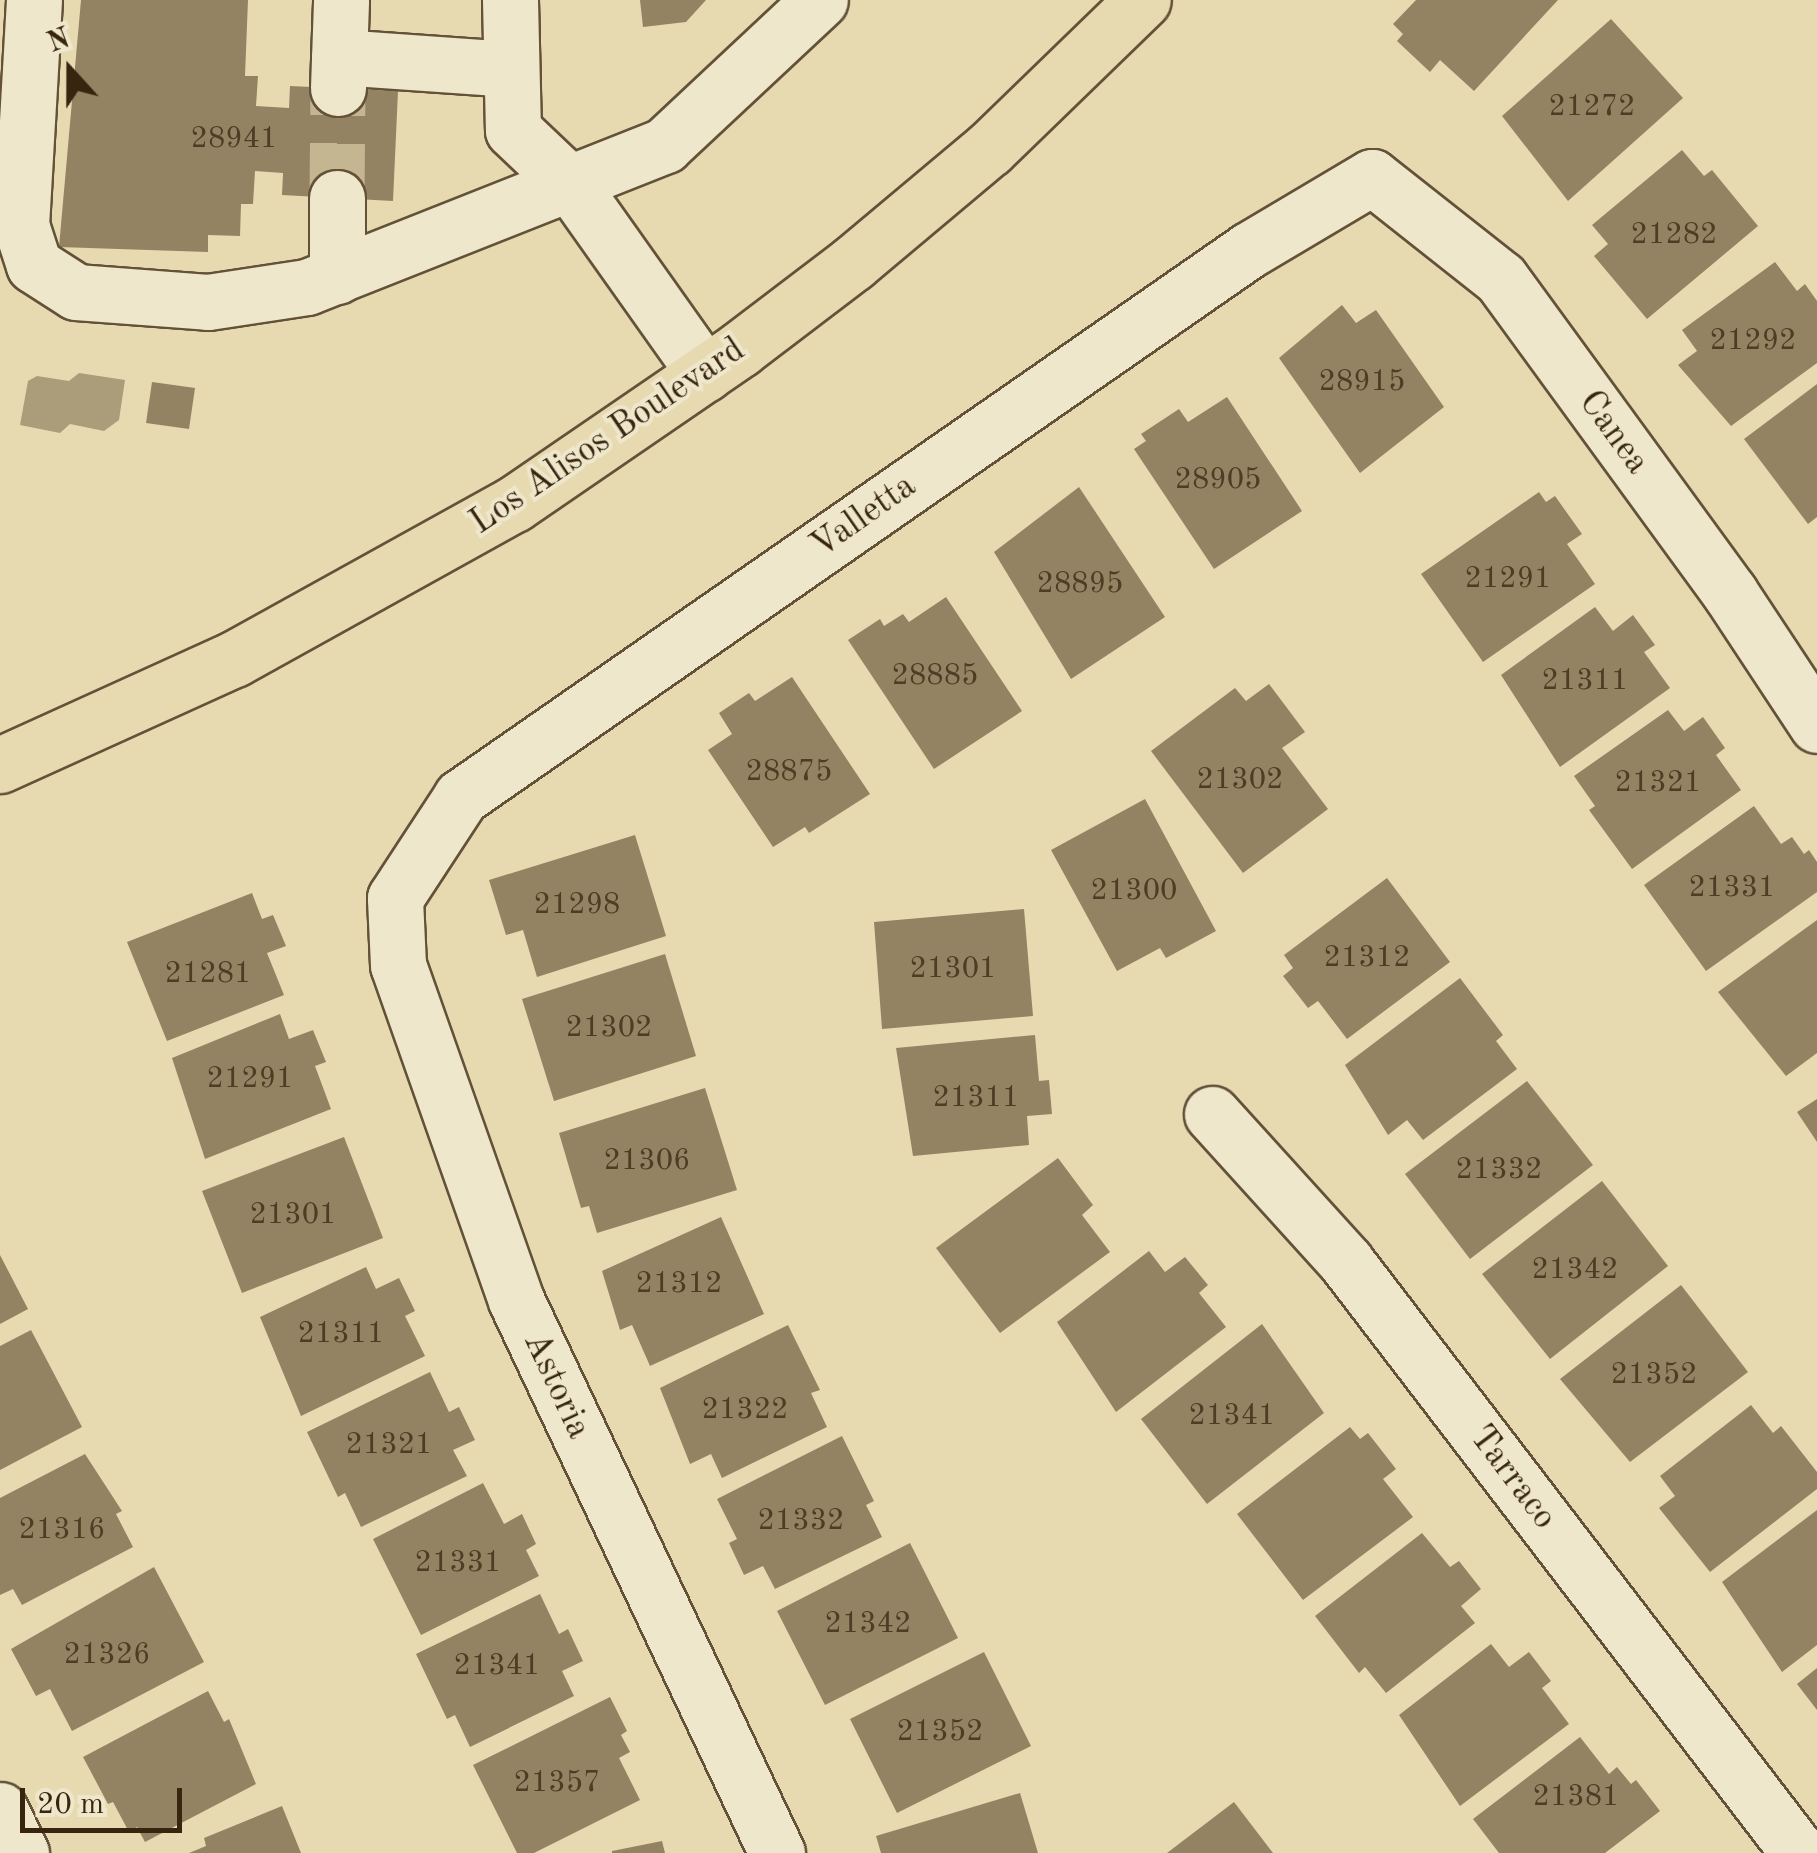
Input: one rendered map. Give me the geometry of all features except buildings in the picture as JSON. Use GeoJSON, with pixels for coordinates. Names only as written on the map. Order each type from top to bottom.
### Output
{"type":"FeatureCollection","features":[{"type":"Feature","properties":{"kind":"main road","name":"Los Alisos Boulevard"},"geometry":{"type":"LineString","coordinates":[[0,765],[234,659],[386,580],[514,504],[705,374],[989,148],[1143,0]]}},
{"type":"Feature","properties":{"kind":"street"},"geometry":{"type":"LineString","coordinates":[[34,0],[21,225],[34,265],[76,292],[208,302],[307,287],[572,186],[664,145],[820,0]]}},
{"type":"Feature","properties":{"kind":"street"},"geometry":{"type":"LineString","coordinates":[[341,0],[338,72],[509,69]]}},
{"type":"Feature","properties":{"kind":"street"},"geometry":{"type":"LineString","coordinates":[[510,0],[513,130],[572,186],[705,374]]}},
{"type":"Feature","properties":{"kind":"street","name":"Canea"},"geometry":{"type":"LineString","coordinates":[[1372,177],[1501,279],[1730,593],[1817,725]]}},
{"type":"Feature","properties":{"kind":"street","name":"Valletta"},"geometry":{"type":"LineString","coordinates":[[395,898],[461,797],[1249,250],[1372,177]]}},
{"type":"Feature","properties":{"kind":"street"},"geometry":{"type":"LineString","coordinates":[[336,198],[338,276]]}},
{"type":"Feature","properties":{"kind":"street","name":"Astoria"},"geometry":{"type":"LineString","coordinates":[[395,898],[398,965],[516,1300],[777,1853]]}},
{"type":"Feature","properties":{"kind":"street","name":"Tarraco"},"geometry":{"type":"LineString","coordinates":[[1212,1114],[1346,1262],[1799,1853]]}},
{"type":"Feature","properties":{"kind":"street"},"geometry":{"type":"LineString","coordinates":[[0,1810],[21,1853]]}},
{"type":"Feature","properties":{"kind":"shaded area"},"geometry":{"type":"Polygon","coordinates":[[[79,373],[125,380],[119,420],[104,431],[70,424],[60,433],[20,425],[28,381],[37,376],[69,381],[79,373]]]}},
{"type":"Feature","properties":{"kind":"tunnel"},"geometry":{"type":"LineString","coordinates":[[337,198],[338,88]]}}]}
